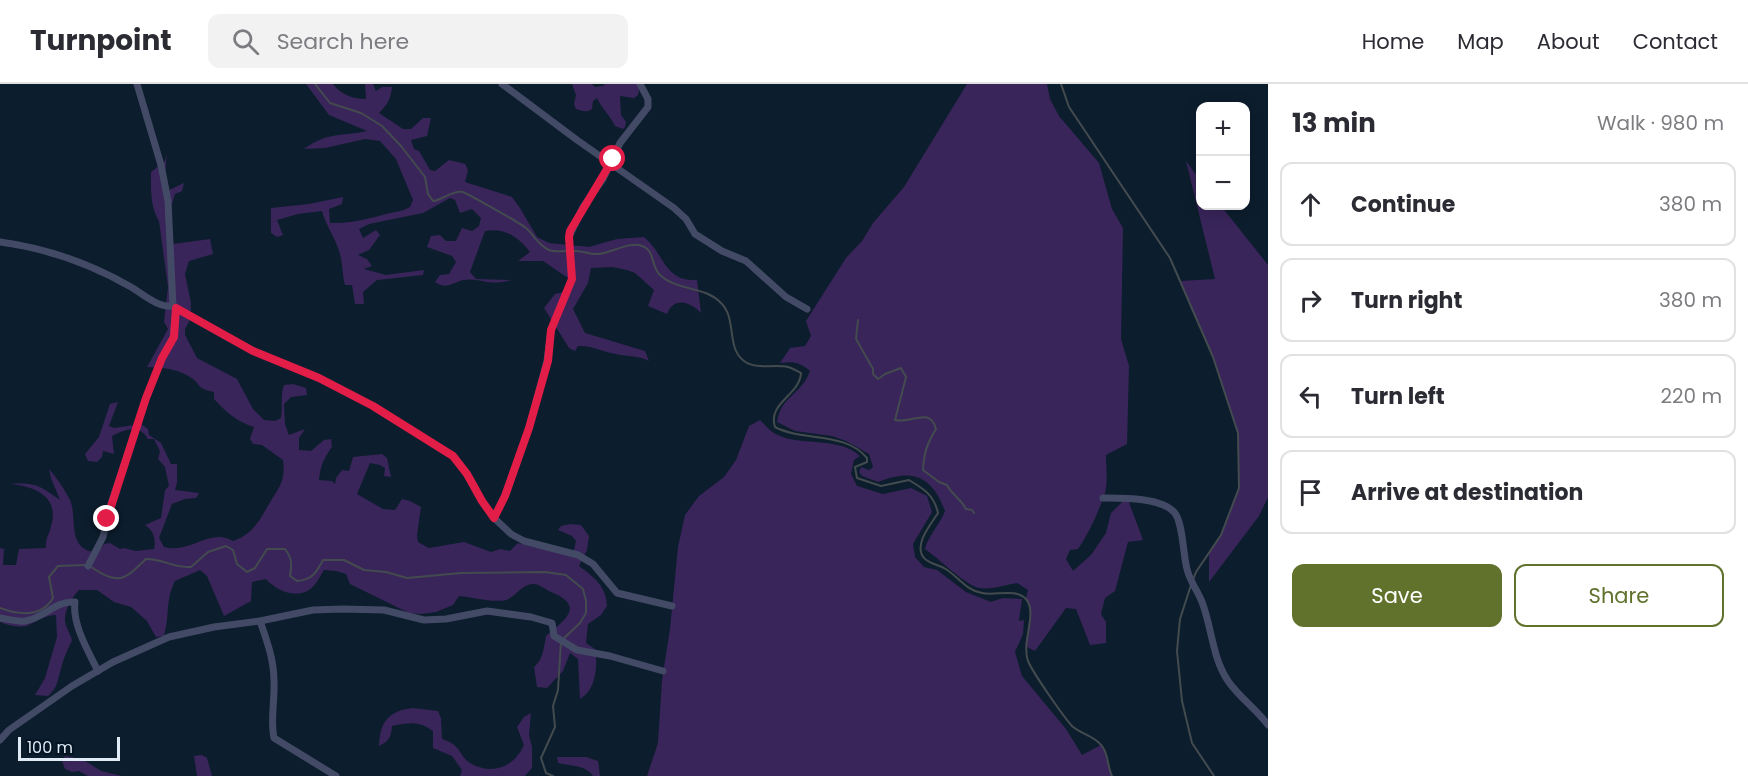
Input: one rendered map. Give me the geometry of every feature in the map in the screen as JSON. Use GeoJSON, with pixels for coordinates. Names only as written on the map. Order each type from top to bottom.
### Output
{"type":"FeatureCollection","features":[{"type":"Feature","properties":{"kind":"street"},"geometry":{"type":"LineString","coordinates":[[88,566],[103,537],[110,507],[146,398],[162,358],[174,337],[168,201],[161,165],[137,84]]}},
{"type":"Feature","properties":{"kind":"street"},"geometry":{"type":"LineString","coordinates":[[502,84],[674,208],[686,219],[695,234],[722,251],[746,261],[786,297],[807,309]]}},
{"type":"Feature","properties":{"kind":"street"},"geometry":{"type":"LineString","coordinates":[[494,518],[505,496],[529,428],[548,361],[551,330],[572,279],[570,231],[611,164],[621,143],[648,107],[648,99],[640,84]]}},
{"type":"Feature","properties":{"kind":"street"},"geometry":{"type":"LineString","coordinates":[[0,242],[41,250],[88,266],[131,287],[151,300],[174,307],[253,351],[319,378],[373,406],[453,456],[494,518],[511,534],[524,541],[578,555],[593,564],[617,593],[672,606]]}},
{"type":"Feature","properties":{"kind":"street"},"geometry":{"type":"LineString","coordinates":[[1103,498],[1127,497],[1150,502],[1171,509],[1178,517],[1187,571],[1201,600],[1218,663],[1235,690],[1268,725]]}},
{"type":"Feature","properties":{"kind":"street"},"geometry":{"type":"LineString","coordinates":[[0,618],[24,622],[44,614],[64,601],[75,602],[75,615],[87,649],[98,671]]}},
{"type":"Feature","properties":{"kind":"street"},"geometry":{"type":"LineString","coordinates":[[0,740],[9,730],[41,707],[98,671],[169,637],[313,610],[384,610],[424,620],[488,612],[531,617],[552,623],[554,636],[577,650],[610,656],[663,671]]}},
{"type":"Feature","properties":{"kind":"street"},"geometry":{"type":"LineString","coordinates":[[260,621],[270,650],[274,680],[272,727],[274,738],[336,776]]}},
{"type":"Feature","properties":{"kind":"shaded area"},"geometry":{"type":"Polygon","coordinates":[[[306,84],[333,84],[348,96],[366,99],[365,84],[373,84],[376,91],[382,87],[392,87],[388,102],[379,113],[403,129],[411,129],[423,118],[431,118],[427,136],[411,140],[414,149],[419,151],[430,170],[435,171],[449,160],[465,164],[468,170],[465,182],[512,197],[537,237],[549,243],[589,247],[617,239],[644,237],[671,272],[678,277],[697,280],[701,313],[692,306],[678,303],[670,308],[667,314],[648,306],[654,290],[635,273],[612,267],[591,268],[588,283],[573,309],[585,333],[645,351],[649,361],[588,347],[578,346],[575,351],[569,348],[544,308],[555,294],[569,291],[568,278],[543,261],[518,261],[530,252],[521,242],[505,232],[485,231],[470,272],[476,279],[511,280],[497,283],[469,279],[446,286],[435,282],[440,275],[449,274],[456,262],[452,256],[427,247],[431,236],[440,235],[446,241],[456,241],[462,228],[472,231],[479,226],[481,218],[472,209],[460,213],[455,200],[450,198],[423,213],[369,224],[359,229],[363,238],[376,230],[380,235],[369,250],[358,255],[367,259],[372,266],[364,269],[386,275],[424,270],[423,275],[377,280],[363,292],[364,304],[355,304],[352,285],[345,285],[339,251],[322,211],[277,220],[283,235],[277,237],[271,233],[271,208],[343,197],[342,204],[329,209],[330,223],[340,223],[404,210],[410,207],[413,200],[396,159],[380,141],[365,139],[325,148],[304,149],[328,137],[367,131],[329,115],[306,84]]]}},
{"type":"Feature","properties":{"kind":"shaded area"},"geometry":{"type":"Polygon","coordinates":[[[572,84],[592,84],[595,87],[605,84],[637,84],[638,95],[634,98],[620,96],[621,115],[626,122],[625,127],[623,129],[615,126],[597,98],[593,101],[592,109],[584,111],[576,109],[574,104],[576,95],[572,84]]]}},
{"type":"Feature","properties":{"kind":"shaded area"},"geometry":{"type":"Polygon","coordinates":[[[967,84],[1047,84],[1050,99],[1059,116],[1099,163],[1112,209],[1123,228],[1121,339],[1129,366],[1127,444],[1106,455],[1106,484],[1103,500],[1082,543],[1078,549],[1070,550],[1066,559],[1073,571],[1091,555],[1106,533],[1111,513],[1127,497],[1143,540],[1128,542],[1115,591],[1105,598],[1101,614],[1106,622],[1106,643],[1090,645],[1076,609],[1066,608],[1035,651],[1025,646],[1031,608],[1026,598],[1028,590],[1017,583],[979,588],[960,577],[925,549],[945,511],[940,499],[927,483],[911,476],[878,482],[862,476],[859,472],[861,467],[869,470],[873,467],[869,454],[832,436],[795,431],[777,422],[783,406],[802,385],[810,371],[796,363],[780,363],[790,348],[805,346],[811,336],[806,321],[846,258],[904,187],[967,84]]]}},
{"type":"Feature","properties":{"kind":"shaded area"},"geometry":{"type":"Polygon","coordinates":[[[167,154],[165,173],[169,190],[184,183],[182,191],[175,194],[171,207],[173,244],[210,239],[213,254],[189,261],[185,274],[191,303],[190,320],[185,329],[185,335],[197,358],[237,379],[253,409],[264,420],[275,421],[281,418],[284,385],[293,384],[306,388],[307,395],[291,397],[284,404],[285,424],[289,435],[305,429],[299,438],[299,450],[311,451],[324,440],[331,439],[332,447],[323,463],[319,480],[332,481],[335,484],[342,470],[349,471],[353,457],[382,454],[387,458],[391,477],[384,476],[385,468],[370,463],[357,494],[383,509],[395,510],[402,499],[421,507],[418,542],[429,548],[464,542],[491,552],[500,549],[510,551],[518,543],[573,555],[576,541],[572,536],[558,530],[561,526],[570,524],[581,525],[589,536],[587,550],[579,566],[599,583],[607,606],[601,615],[588,624],[586,643],[595,649],[595,677],[590,690],[580,699],[578,659],[570,653],[563,671],[547,688],[537,687],[534,667],[541,657],[546,636],[569,613],[568,603],[562,597],[536,584],[530,584],[506,600],[459,596],[453,605],[436,612],[409,613],[350,584],[346,574],[324,570],[309,590],[298,594],[280,590],[266,579],[252,582],[251,601],[224,616],[207,576],[200,570],[175,581],[170,595],[164,636],[156,637],[147,621],[131,607],[114,602],[97,590],[79,590],[71,600],[65,617],[72,640],[57,684],[48,696],[35,695],[45,678],[57,637],[56,615],[47,616],[19,627],[0,622],[0,548],[4,549],[3,565],[16,565],[19,549],[46,548],[53,516],[52,507],[43,494],[36,490],[10,484],[37,486],[60,500],[49,469],[70,500],[74,529],[82,547],[93,551],[110,543],[120,549],[136,551],[154,549],[154,536],[145,525],[161,518],[165,490],[169,486],[165,467],[158,459],[160,451],[154,439],[148,439],[145,434],[137,430],[122,431],[112,436],[114,454],[103,451],[102,457],[97,462],[88,461],[85,454],[99,437],[110,404],[118,402],[109,426],[114,428],[141,424],[148,429],[149,435],[161,443],[171,464],[177,464],[175,490],[199,493],[196,498],[172,504],[159,538],[164,547],[183,547],[216,537],[233,541],[246,535],[258,521],[283,479],[283,460],[262,445],[253,444],[250,439],[254,427],[227,412],[214,399],[214,392],[201,388],[190,377],[179,372],[147,367],[168,329],[164,322],[168,287],[159,221],[153,204],[151,185],[151,172],[165,161],[167,154]]]}},
{"type":"Feature","properties":{"kind":"shaded area"},"geometry":{"type":"Polygon","coordinates":[[[1186,161],[1196,175],[1196,202],[1186,161]]]}},
{"type":"Feature","properties":{"kind":"shaded area"},"geometry":{"type":"Polygon","coordinates":[[[1198,210],[1224,210],[1268,265],[1268,497],[1259,516],[1209,582],[1209,552],[1221,535],[1239,488],[1238,433],[1213,357],[1180,281],[1215,279],[1198,210]]]}},
{"type":"Feature","properties":{"kind":"shaded area"},"geometry":{"type":"Polygon","coordinates":[[[760,420],[772,432],[784,437],[830,443],[851,450],[860,456],[854,460],[851,474],[857,486],[883,494],[911,488],[927,496],[932,512],[913,544],[915,557],[924,567],[937,570],[966,592],[991,602],[1003,598],[1022,599],[1019,621],[1024,620],[1023,634],[1015,652],[1022,676],[1066,729],[1082,755],[1101,745],[1112,776],[647,776],[658,743],[662,680],[670,629],[678,547],[685,515],[699,496],[724,477],[736,460],[749,426],[760,420]]]}},
{"type":"Feature","properties":{"kind":"shaded area"},"geometry":{"type":"Polygon","coordinates":[[[413,708],[438,711],[441,718],[442,739],[457,747],[470,763],[487,769],[509,764],[520,753],[524,745],[517,727],[524,717],[531,713],[529,735],[532,747],[532,768],[525,776],[460,776],[462,770],[452,756],[433,748],[433,731],[414,723],[392,726],[389,738],[379,746],[381,730],[387,719],[397,712],[413,708]]]}},
{"type":"Feature","properties":{"kind":"shaded area"},"geometry":{"type":"Polygon","coordinates":[[[202,755],[207,758],[212,776],[197,776],[194,756],[202,755]]]}},
{"type":"Feature","properties":{"kind":"shaded area"},"geometry":{"type":"Polygon","coordinates":[[[65,756],[82,759],[101,771],[122,776],[88,776],[79,771],[72,772],[65,769],[62,761],[65,756]]]}},
{"type":"Feature","properties":{"kind":"shaded area"},"geometry":{"type":"Polygon","coordinates":[[[557,757],[586,757],[598,761],[600,776],[593,776],[582,768],[558,763],[557,757]]]}},
{"type":"Feature","properties":{"kind":"waterway"},"geometry":{"type":"LineString","coordinates":[[315,84],[330,103],[361,113],[382,126],[425,177],[428,194],[433,201],[455,192],[463,192],[522,225],[542,245],[552,251],[579,251],[595,254],[626,246],[642,246],[649,251],[660,275],[674,284],[707,294],[721,303],[729,317],[735,349],[744,361],[760,366],[788,367],[801,373],[795,387],[779,405],[774,419],[775,427],[786,432],[836,440],[858,450],[867,458],[867,462],[855,467],[857,478],[881,486],[909,480],[919,486],[931,497],[938,513],[922,541],[921,553],[924,558],[944,568],[976,591],[987,594],[1017,594],[1026,599],[1030,612],[1026,645],[1028,661],[1072,726],[1102,746],[1112,776]]}},
{"type":"Feature","properties":{"kind":"waterway"},"geometry":{"type":"LineString","coordinates":[[1061,84],[1069,107],[1170,258],[1213,357],[1238,433],[1239,488],[1221,535],[1193,580]]}},
{"type":"Feature","properties":{"kind":"waterway"},"geometry":{"type":"LineString","coordinates":[[858,320],[856,339],[873,369],[873,374],[878,379],[901,368],[906,377],[895,420],[925,417],[933,422],[936,429],[926,448],[923,470],[947,485],[966,509],[974,513]]}},
{"type":"Feature","properties":{"kind":"waterway"},"geometry":{"type":"LineString","coordinates":[[91,567],[115,578],[126,576],[146,559],[191,567],[208,552],[226,546],[233,550],[237,564],[247,572],[255,568],[267,549],[285,549],[291,561],[290,576],[297,581],[313,575],[323,560],[344,560],[364,570],[386,572],[407,578],[461,573],[545,572],[566,575],[583,589],[586,613],[580,623],[561,641],[558,690],[553,706],[555,727],[541,758],[546,773],[553,776]]}},
{"type":"Feature","properties":{"kind":"waterway"},"geometry":{"type":"LineString","coordinates":[[0,608],[22,613],[42,609],[53,598],[49,577],[58,566],[85,565]]}},
{"type":"Feature","properties":{"kind":"waterway"},"geometry":{"type":"LineString","coordinates":[[1191,585],[1180,619],[1177,651],[1182,701],[1192,743],[1214,776]]}},
{"type":"Feature","properties":{"kind":"route"},"geometry":{"type":"LineString","coordinates":[[107,519],[146,398],[162,358],[174,337],[176,308],[253,351],[319,378],[373,406],[453,456],[494,518],[505,496],[529,428],[539,386],[548,361],[551,330],[572,279],[570,231],[613,159]]}}]}
